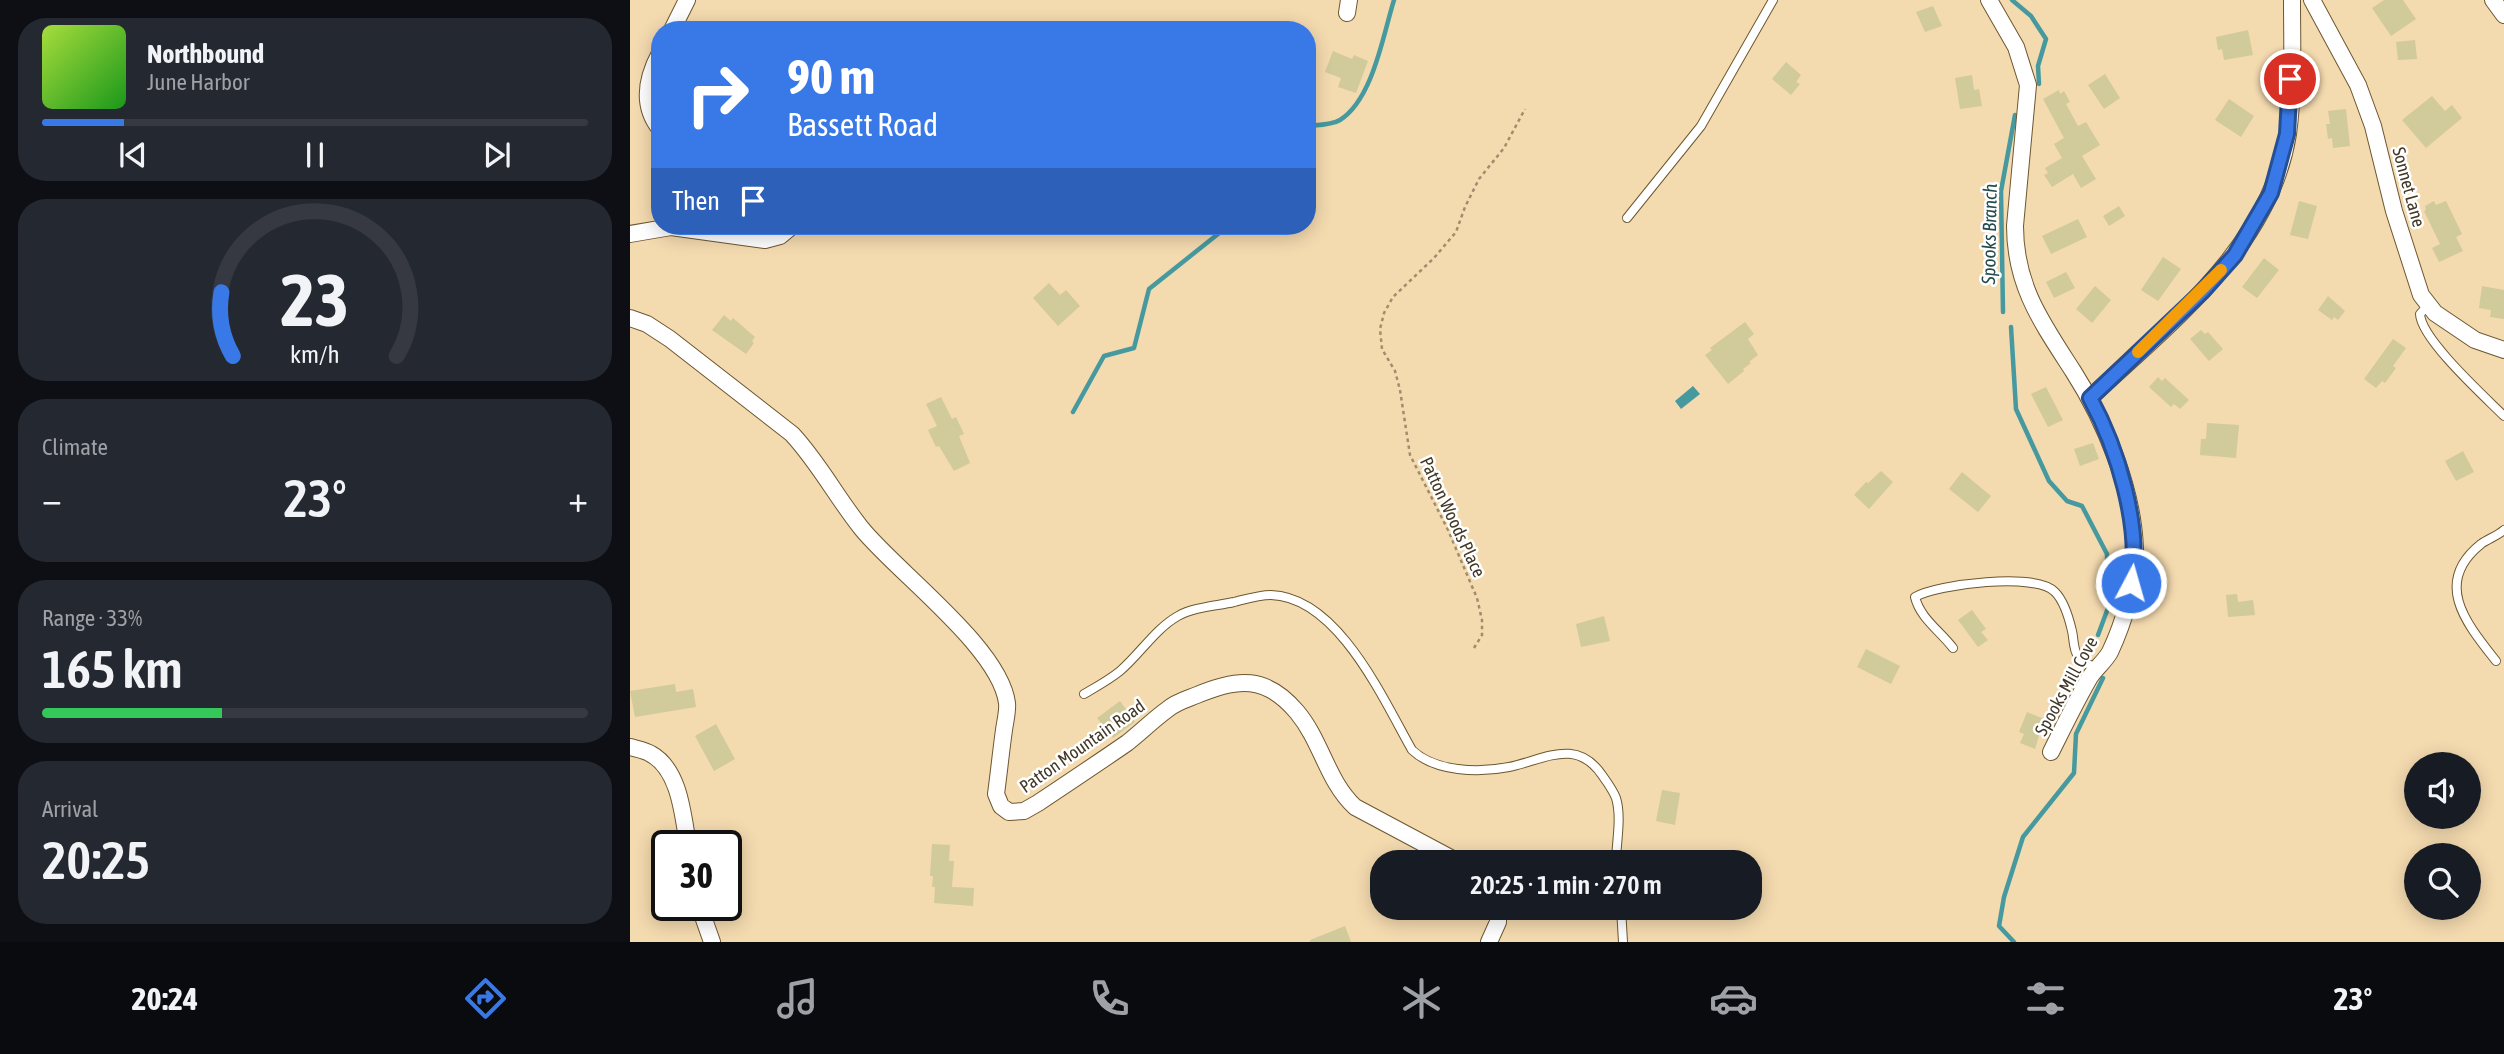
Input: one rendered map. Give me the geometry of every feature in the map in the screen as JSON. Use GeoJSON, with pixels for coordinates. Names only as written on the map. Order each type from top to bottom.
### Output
{"type":"FeatureCollection","features":[{"type":"Feature","properties":{"kind":"street"},"geometry":{"type":"LineString","coordinates":[[676,21],[687,0]]}},
{"type":"Feature","properties":{"kind":"street","name":"Spooks Mill Cove"},"geometry":{"type":"LineString","coordinates":[[1989,0],[2016,47],[2028,85],[2015,226],[2015,249],[2020,275],[2029,298],[2098,412],[2129,505],[2135,550],[2134,568],[2122,621],[2109,653],[2078,697],[2051,752]]}},
{"type":"Feature","properties":{"kind":"street"},"geometry":{"type":"LineString","coordinates":[[2090,398],[2202,292],[2235,255],[2271,193],[2287,134],[2292,0]]}},
{"type":"Feature","properties":{"kind":"street","name":"Sonnet Lane"},"geometry":{"type":"LineString","coordinates":[[2312,0],[2358,85],[2373,126],[2394,211],[2421,295],[2435,313],[2475,340],[2504,350]]}},
{"type":"Feature","properties":{"kind":"street"},"geometry":{"type":"LineString","coordinates":[[2493,0],[2504,15]]}},
{"type":"Feature","properties":{"kind":"street"},"geometry":{"type":"LineString","coordinates":[[651,75],[647,99],[651,114]]}},
{"type":"Feature","properties":{"kind":"street"},"geometry":{"type":"LineString","coordinates":[[630,234],[651,230]]}},
{"type":"Feature","properties":{"kind":"street"},"geometry":{"type":"LineString","coordinates":[[732,235],[765,240],[781,235]]}},
{"type":"Feature","properties":{"kind":"street","name":"Patton Mountain Road"},"geometry":{"type":"LineString","coordinates":[[630,318],[647,324],[670,338],[792,434],[810,452],[845,508],[863,530],[958,624],[997,675],[1007,704],[996,794],[1001,806],[1009,812],[1024,811],[1038,803],[1130,741],[1170,706],[1236,681],[1257,684],[1272,691],[1297,711],[1316,740],[1333,780],[1343,796],[1355,807],[1436,850]]}},
{"type":"Feature","properties":{"kind":"street"},"geometry":{"type":"LineString","coordinates":[[630,747],[650,753],[661,761],[673,779],[685,830]]}},
{"type":"Feature","properties":{"kind":"street"},"geometry":{"type":"LineString","coordinates":[[1489,942],[1498,920]]}},
{"type":"Feature","properties":{"kind":"street"},"geometry":{"type":"LineString","coordinates":[[705,921],[712,942]]}},
{"type":"Feature","properties":{"kind":"lane"},"geometry":{"type":"LineString","coordinates":[[1627,218],[1701,126],[1773,0]]}},
{"type":"Feature","properties":{"kind":"lane"},"geometry":{"type":"LineString","coordinates":[[2429,304],[2420,314],[2420,321],[2440,350],[2504,416]]}},
{"type":"Feature","properties":{"kind":"lane"},"geometry":{"type":"LineString","coordinates":[[2496,661],[2466,623],[2456,595],[2459,569],[2480,545],[2504,530]]}},
{"type":"Feature","properties":{"kind":"lane"},"geometry":{"type":"LineString","coordinates":[[1953,649],[1941,632],[1919,611],[1915,597],[1926,591],[1952,586],[2001,582],[2046,584],[2056,593],[2064,607],[2076,654],[2096,668]]}},
{"type":"Feature","properties":{"kind":"lane"},"geometry":{"type":"LineString","coordinates":[[1084,694],[1120,671],[1169,622],[1187,612],[1259,596],[1279,596],[1297,601],[1322,616],[1340,632],[1412,750],[1434,764],[1474,769],[1507,767],[1546,755],[1563,753],[1577,755],[1590,762],[1601,773],[1616,799],[1617,850]]}},
{"type":"Feature","properties":{"kind":"lane"},"geometry":{"type":"LineString","coordinates":[[1622,920],[1623,942]]}},
{"type":"Feature","properties":{"kind":"path","name":"Patton Woods Place"},"geometry":{"type":"LineString","coordinates":[[1474,648],[1482,635],[1477,598],[1448,530],[1410,456],[1398,380],[1382,349],[1380,330],[1384,313],[1393,297],[1434,258],[1456,232],[1479,179],[1504,148],[1525,109]]}},
{"type":"Feature","properties":{"kind":"water"},"geometry":{"type":"Polygon","coordinates":[[[1693,386],[1700,394],[1681,409],[1675,401],[1693,386]]]}},
{"type":"Feature","properties":{"kind":"building"},"geometry":{"type":"Polygon","coordinates":[[[2384,0],[2403,0],[2416,19],[2391,36],[2372,8],[2384,0]]]}},
{"type":"Feature","properties":{"kind":"building"},"geometry":{"type":"Polygon","coordinates":[[[1933,6],[1942,26],[1925,32],[1916,12],[1933,6]]]}},
{"type":"Feature","properties":{"kind":"building"},"geometry":{"type":"Polygon","coordinates":[[[2248,30],[2253,55],[2224,60],[2222,49],[2218,50],[2216,37],[2248,30]]]}},
{"type":"Feature","properties":{"kind":"building"},"geometry":{"type":"Polygon","coordinates":[[[2415,40],[2417,59],[2398,60],[2396,42],[2415,40]]]}},
{"type":"Feature","properties":{"kind":"building"},"geometry":{"type":"Polygon","coordinates":[[[1333,51],[1352,59],[1354,55],[1368,61],[1356,93],[1338,87],[1341,78],[1325,72],[1333,51]]]}},
{"type":"Feature","properties":{"kind":"building"},"geometry":{"type":"Polygon","coordinates":[[[1786,62],[1801,75],[1796,82],[1800,84],[1791,95],[1772,79],[1786,62]]]}},
{"type":"Feature","properties":{"kind":"building"},"geometry":{"type":"Polygon","coordinates":[[[2105,74],[2120,98],[2104,109],[2088,85],[2105,74]]]}},
{"type":"Feature","properties":{"kind":"building"},"geometry":{"type":"Polygon","coordinates":[[[1972,75],[1974,90],[1979,89],[1982,106],[1960,109],[1955,78],[1972,75]]]}},
{"type":"Feature","properties":{"kind":"building"},"geometry":{"type":"Polygon","coordinates":[[[2059,90],[2060,94],[2064,91],[2070,102],[2066,104],[2078,126],[2086,122],[2100,145],[2082,156],[2096,179],[2081,188],[2073,174],[2052,187],[2044,175],[2048,173],[2045,168],[2062,158],[2054,144],[2064,138],[2043,99],[2059,90]]]}},
{"type":"Feature","properties":{"kind":"building"},"geometry":{"type":"Polygon","coordinates":[[[2432,96],[2445,111],[2452,105],[2462,118],[2426,148],[2402,120],[2432,96]]]}},
{"type":"Feature","properties":{"kind":"building"},"geometry":{"type":"Polygon","coordinates":[[[2229,99],[2254,116],[2241,137],[2215,120],[2229,99]]]}},
{"type":"Feature","properties":{"kind":"building"},"geometry":{"type":"Polygon","coordinates":[[[2346,109],[2350,146],[2333,148],[2332,138],[2328,139],[2328,111],[2346,109]]]}},
{"type":"Feature","properties":{"kind":"building"},"geometry":{"type":"Polygon","coordinates":[[[2299,201],[2317,206],[2308,239],[2290,235],[2299,201]]]}},
{"type":"Feature","properties":{"kind":"building"},"geometry":{"type":"Polygon","coordinates":[[[2434,201],[2436,205],[2446,201],[2462,234],[2456,237],[2463,251],[2439,262],[2432,248],[2440,244],[2424,211],[2425,206],[2434,201]]]}},
{"type":"Feature","properties":{"kind":"building"},"geometry":{"type":"Polygon","coordinates":[[[2119,206],[2125,216],[2109,226],[2103,216],[2119,206]]]}},
{"type":"Feature","properties":{"kind":"building"},"geometry":{"type":"Polygon","coordinates":[[[2078,219],[2087,237],[2051,254],[2042,236],[2078,219]]]}},
{"type":"Feature","properties":{"kind":"building"},"geometry":{"type":"Polygon","coordinates":[[[2163,257],[2181,269],[2158,301],[2141,290],[2163,257]]]}},
{"type":"Feature","properties":{"kind":"building"},"geometry":{"type":"Polygon","coordinates":[[[2264,258],[2279,270],[2257,298],[2242,287],[2264,258]]]}},
{"type":"Feature","properties":{"kind":"building"},"geometry":{"type":"Polygon","coordinates":[[[2066,272],[2075,288],[2054,298],[2046,282],[2066,272]]]}},
{"type":"Feature","properties":{"kind":"building"},"geometry":{"type":"Polygon","coordinates":[[[1049,283],[1060,295],[1066,290],[1080,306],[1058,326],[1033,298],[1049,283]]]}},
{"type":"Feature","properties":{"kind":"building"},"geometry":{"type":"Polygon","coordinates":[[[2095,286],[2111,300],[2092,323],[2076,309],[2095,286]]]}},
{"type":"Feature","properties":{"kind":"building"},"geometry":{"type":"Polygon","coordinates":[[[2482,286],[2504,290],[2504,319],[2490,317],[2491,310],[2479,308],[2482,286]]]}},
{"type":"Feature","properties":{"kind":"building"},"geometry":{"type":"Polygon","coordinates":[[[2328,296],[2345,311],[2338,320],[2334,317],[2332,320],[2318,310],[2328,296]]]}},
{"type":"Feature","properties":{"kind":"building"},"geometry":{"type":"Polygon","coordinates":[[[724,315],[731,321],[733,318],[755,337],[746,354],[712,330],[724,315]]]}},
{"type":"Feature","properties":{"kind":"building"},"geometry":{"type":"Polygon","coordinates":[[[1745,322],[1754,334],[1748,339],[1758,355],[1728,384],[1705,355],[1712,350],[1710,348],[1745,322]]]}},
{"type":"Feature","properties":{"kind":"building"},"geometry":{"type":"Polygon","coordinates":[[[2201,330],[2205,334],[2208,332],[2223,349],[2209,361],[2190,339],[2201,330]]]}},
{"type":"Feature","properties":{"kind":"building"},"geometry":{"type":"Polygon","coordinates":[[[2393,339],[2406,348],[2385,383],[2382,381],[2376,388],[2364,379],[2393,339]]]}},
{"type":"Feature","properties":{"kind":"building"},"geometry":{"type":"Polygon","coordinates":[[[2158,377],[2162,381],[2165,378],[2189,400],[2180,409],[2174,404],[2171,407],[2149,387],[2158,377]]]}},
{"type":"Feature","properties":{"kind":"building"},"geometry":{"type":"Polygon","coordinates":[[[2046,387],[2063,420],[2048,427],[2031,394],[2046,387]]]}},
{"type":"Feature","properties":{"kind":"building"},"geometry":{"type":"Polygon","coordinates":[[[941,397],[952,419],[956,417],[964,434],[959,436],[970,463],[954,471],[939,446],[936,447],[928,430],[937,426],[926,404],[941,397]]]}},
{"type":"Feature","properties":{"kind":"building"},"geometry":{"type":"Polygon","coordinates":[[[2207,423],[2239,425],[2236,458],[2200,455],[2201,439],[2206,439],[2207,423]]]}},
{"type":"Feature","properties":{"kind":"building"},"geometry":{"type":"Polygon","coordinates":[[[2093,443],[2099,459],[2080,466],[2074,449],[2093,443]]]}},
{"type":"Feature","properties":{"kind":"building"},"geometry":{"type":"Polygon","coordinates":[[[2463,451],[2474,472],[2456,481],[2445,461],[2463,451]]]}},
{"type":"Feature","properties":{"kind":"building"},"geometry":{"type":"Polygon","coordinates":[[[1881,471],[1893,482],[1869,509],[1854,495],[1881,471]]]}},
{"type":"Feature","properties":{"kind":"building"},"geometry":{"type":"Polygon","coordinates":[[[1962,472],[1991,496],[1978,512],[1949,489],[1962,472]]]}},
{"type":"Feature","properties":{"kind":"building"},"geometry":{"type":"Polygon","coordinates":[[[2237,594],[2238,602],[2253,600],[2255,615],[2228,617],[2226,595],[2237,594]]]}},
{"type":"Feature","properties":{"kind":"building"},"geometry":{"type":"Polygon","coordinates":[[[1972,610],[1986,629],[1981,632],[1988,640],[1978,647],[1958,620],[1972,610]]]}},
{"type":"Feature","properties":{"kind":"building"},"geometry":{"type":"Polygon","coordinates":[[[1604,616],[1610,641],[1581,647],[1576,624],[1604,616]]]}},
{"type":"Feature","properties":{"kind":"building"},"geometry":{"type":"Polygon","coordinates":[[[1866,649],[1900,666],[1891,684],[1857,667],[1866,649]]]}},
{"type":"Feature","properties":{"kind":"building"},"geometry":{"type":"Polygon","coordinates":[[[675,684],[676,692],[693,689],[696,707],[635,717],[630,691],[675,684]]]}},
{"type":"Feature","properties":{"kind":"building"},"geometry":{"type":"Polygon","coordinates":[[[1120,701],[1135,722],[1113,738],[1097,718],[1120,701]]]}},
{"type":"Feature","properties":{"kind":"building"},"geometry":{"type":"Polygon","coordinates":[[[2027,712],[2044,719],[2035,749],[2020,743],[2024,734],[2019,732],[2027,712]]]}},
{"type":"Feature","properties":{"kind":"building"},"geometry":{"type":"Polygon","coordinates":[[[716,724],[735,759],[714,771],[695,736],[716,724]]]}},
{"type":"Feature","properties":{"kind":"building"},"geometry":{"type":"Polygon","coordinates":[[[1662,790],[1680,793],[1675,825],[1656,821],[1662,790]]]}},
{"type":"Feature","properties":{"kind":"building"},"geometry":{"type":"Polygon","coordinates":[[[932,844],[950,845],[949,861],[954,861],[952,887],[974,888],[973,906],[934,903],[935,887],[932,887],[933,876],[930,876],[932,844]]]}},
{"type":"Feature","properties":{"kind":"building"},"geometry":{"type":"Polygon","coordinates":[[[1345,926],[1351,942],[1310,942],[1310,940],[1345,926]]]}},
{"type":"Feature","properties":{"kind":"waterway"},"geometry":{"type":"LineString","coordinates":[[1316,125],[1340,120],[1361,97],[1375,65],[1394,0]]}},
{"type":"Feature","properties":{"kind":"waterway","name":"Spooks Branch"},"geometry":{"type":"LineString","coordinates":[[2012,0],[2031,16],[2046,39],[2038,66],[2039,84]]}},
{"type":"Feature","properties":{"kind":"waterway","name":"Spooks Branch"},"geometry":{"type":"LineString","coordinates":[[2003,312],[2001,191],[2015,115]]}},
{"type":"Feature","properties":{"kind":"waterway"},"geometry":{"type":"LineString","coordinates":[[1073,412],[1104,356],[1134,348],[1149,289],[1217,235]]}},
{"type":"Feature","properties":{"kind":"waterway","name":"Spooks Branch"},"geometry":{"type":"LineString","coordinates":[[2011,327],[2016,409],[2049,481],[2067,501],[2082,506],[2107,554],[2108,608],[2098,635]]}},
{"type":"Feature","properties":{"kind":"waterway","name":"Spooks Branch"},"geometry":{"type":"LineString","coordinates":[[2014,942],[1999,926],[2004,897],[2023,837],[2074,773],[2076,734],[2103,678]]}},
{"type":"Feature","properties":{"kind":"slow traffic"},"geometry":{"type":"LineString","coordinates":[[2138,352],[2202,292],[2221,270]]}},
{"type":"Feature","properties":{"kind":"route"},"geometry":{"type":"LineString","coordinates":[[2131,583],[2135,550],[2129,505],[2106,433],[2090,398],[2202,292],[2235,255],[2271,193],[2287,134],[2290,79]]}}]}
